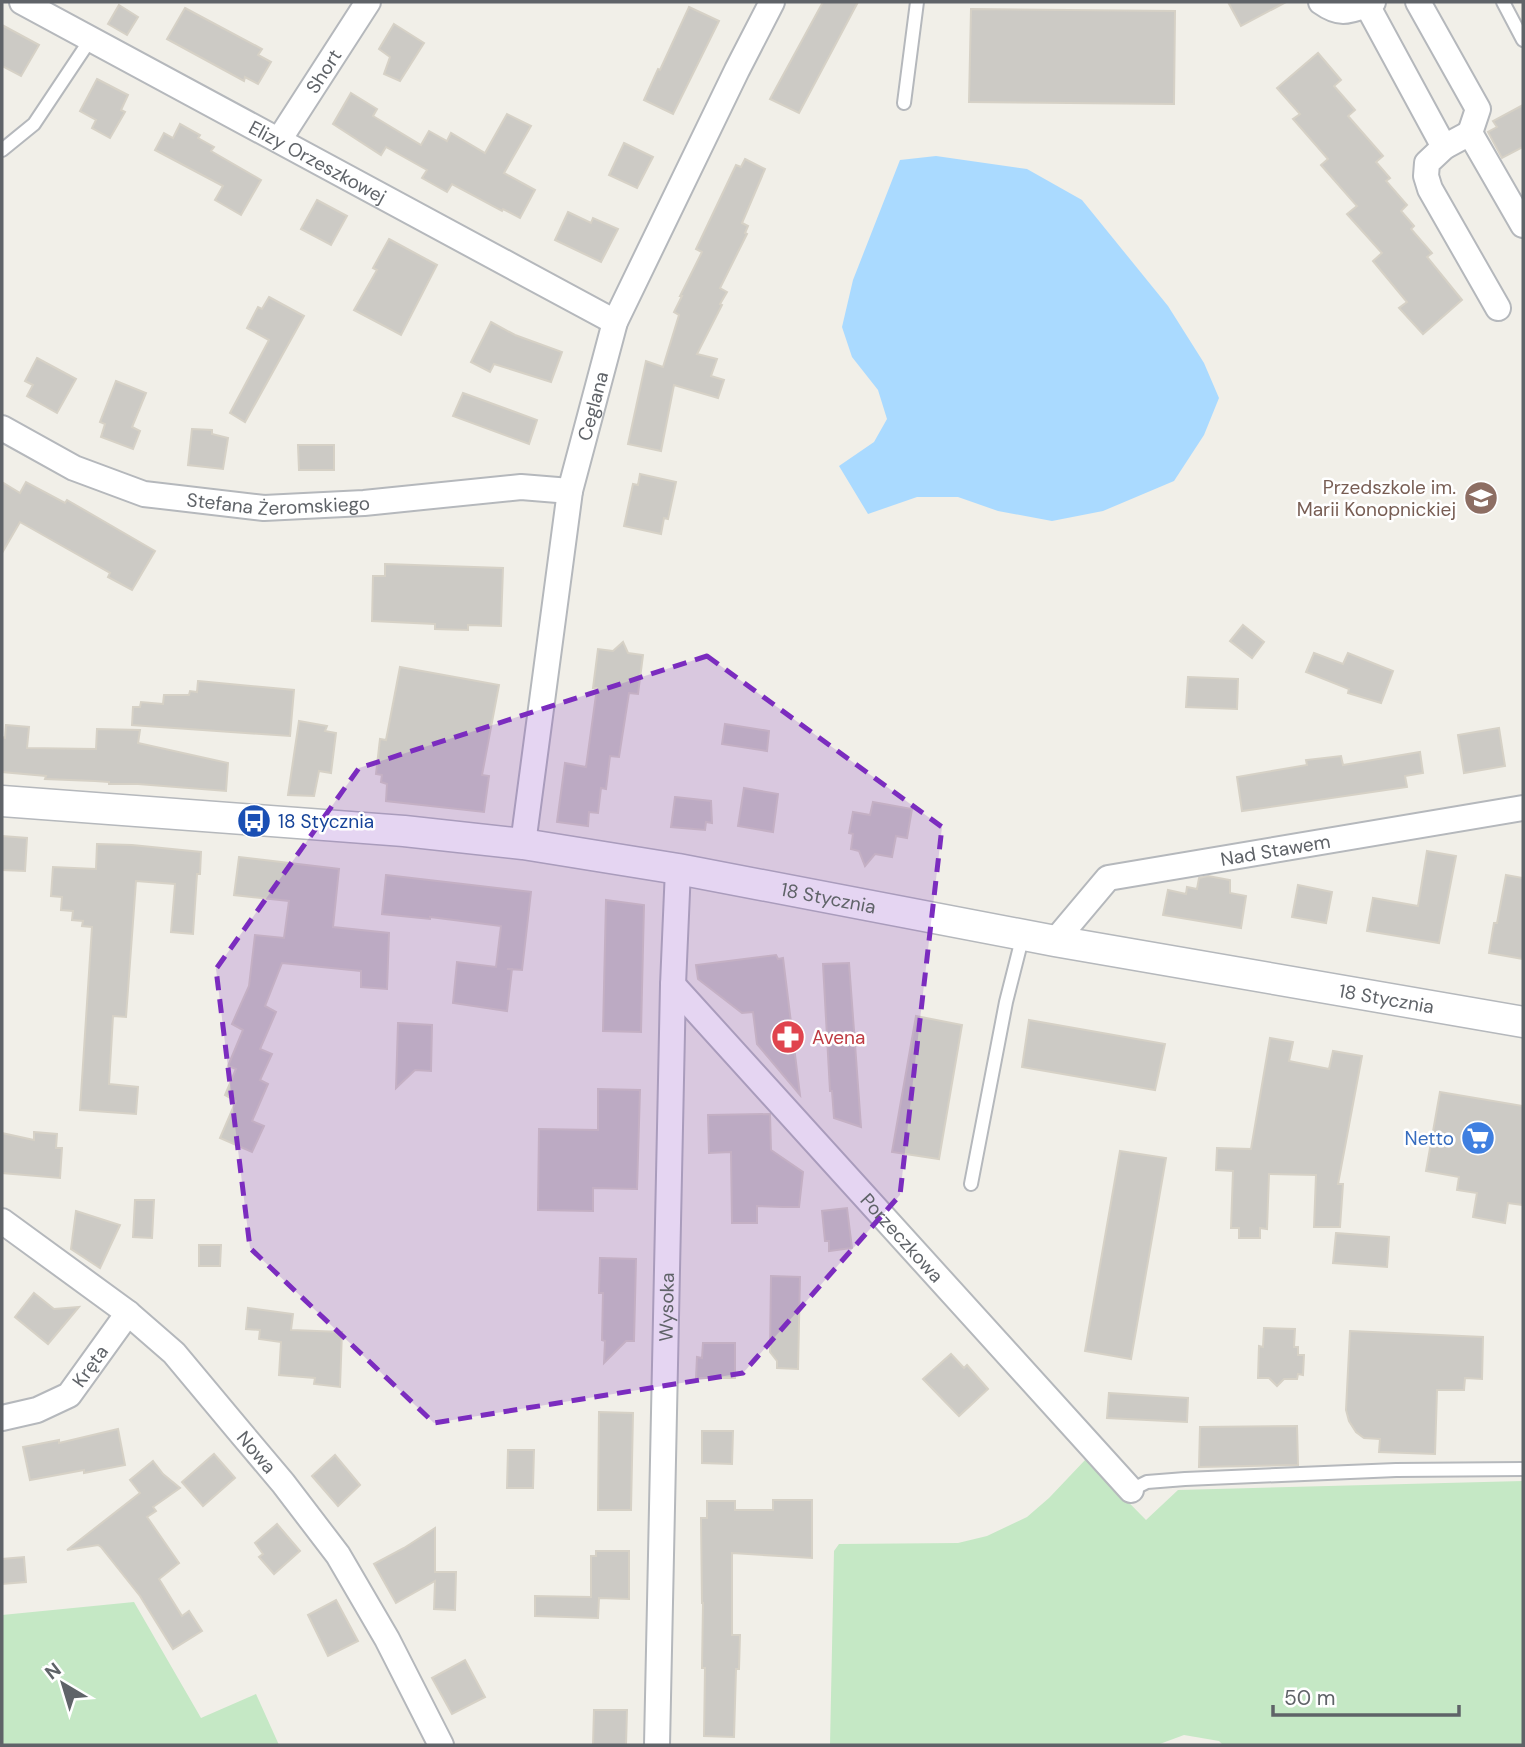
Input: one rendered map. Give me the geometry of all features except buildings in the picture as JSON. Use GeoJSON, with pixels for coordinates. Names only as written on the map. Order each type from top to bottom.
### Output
{"type":"FeatureCollection","features":[{"type":"Feature","properties":{"kind":"street","name":"Elizy Orzeszkowej"},"geometry":{"type":"LineString","coordinates":[[22,2],[615,322]]}},
{"type":"Feature","properties":{"kind":"street","name":"Short"},"geometry":{"type":"LineString","coordinates":[[279,140],[368,2]]}},
{"type":"Feature","properties":{"kind":"street","name":"Ceglana"},"geometry":{"type":"LineString","coordinates":[[523,844],[570,491],[615,322],[772,2]]}},
{"type":"Feature","properties":{"kind":"street"},"geometry":{"type":"LineString","coordinates":[[1321,2],[1332,10],[1349,11],[1370,4],[1444,147]]}},
{"type":"Feature","properties":{"kind":"street"},"geometry":{"type":"LineString","coordinates":[[1418,2],[1478,109],[1470,133],[1444,147],[1427,163],[1426,176],[1430,189],[1498,308]]}},
{"type":"Feature","properties":{"kind":"street"},"geometry":{"type":"LineString","coordinates":[[1470,133],[1523,225]]}},
{"type":"Feature","properties":{"kind":"street","name":"Stefana Żeromskiego"},"geometry":{"type":"LineString","coordinates":[[2,428],[74,468],[144,494],[264,508],[364,503],[521,487],[570,491]]}},
{"type":"Feature","properties":{"kind":"street","name":"18 Stycznia"},"geometry":{"type":"LineString","coordinates":[[2,801],[391,830],[523,844],[678,869],[1055,941],[1523,1022]]}},
{"type":"Feature","properties":{"kind":"street","name":"Nad Stawem"},"geometry":{"type":"LineString","coordinates":[[1055,941],[1108,877],[1523,808]]}},
{"type":"Feature","properties":{"kind":"street","name":"Wysoka"},"geometry":{"type":"LineString","coordinates":[[657,1745],[673,985],[678,869]]}},
{"type":"Feature","properties":{"kind":"street","name":"Porzeczkowa"},"geometry":{"type":"LineString","coordinates":[[673,985],[1131,1490]]}},
{"type":"Feature","properties":{"kind":"street","name":"Nowa"},"geometry":{"type":"LineString","coordinates":[[2,1221],[128,1313],[174,1353],[283,1483],[338,1555],[387,1639],[441,1745]]}},
{"type":"Feature","properties":{"kind":"street","name":"Kręta"},"geometry":{"type":"LineString","coordinates":[[2,1418],[37,1410],[69,1395],[128,1313]]}},
{"type":"Feature","properties":{"kind":"lane"},"geometry":{"type":"LineString","coordinates":[[905,103],[917,2]]}},
{"type":"Feature","properties":{"kind":"lane"},"geometry":{"type":"LineString","coordinates":[[1503,2],[1523,40]]}},
{"type":"Feature","properties":{"kind":"lane"},"geometry":{"type":"LineString","coordinates":[[2,150],[34,124],[90,40]]}},
{"type":"Feature","properties":{"kind":"lane"},"geometry":{"type":"LineString","coordinates":[[971,1184],[1006,1002],[1023,935]]}},
{"type":"Feature","properties":{"kind":"lane"},"geometry":{"type":"LineString","coordinates":[[1131,1490],[1146,1482],[1185,1479],[1396,1470],[1523,1469]]}},
{"type":"Feature","properties":{"kind":"highlighted area"},"geometry":{"type":"Polygon","coordinates":[[[707,656],[942,827],[900,1195],[743,1373],[434,1423],[250,1248],[216,969],[359,768],[707,656]]]}},
{"type":"Feature","properties":{"kind":"green space"},"geometry":{"type":"Polygon","coordinates":[[[1086,1459],[1146,1520],[1178,1490],[1523,1481],[1523,1745],[1223,1745],[1219,1741],[1184,1735],[1157,1745],[830,1745],[834,1551],[839,1544],[958,1543],[987,1536],[1027,1517],[1086,1459]]]}},
{"type":"Feature","properties":{"kind":"green space"},"geometry":{"type":"Polygon","coordinates":[[[134,1602],[201,1718],[256,1694],[279,1745],[2,1745],[2,1615],[134,1602]]]}},
{"type":"Feature","properties":{"kind":"water"},"geometry":{"type":"Polygon","coordinates":[[[936,156],[1027,169],[1082,200],[1168,306],[1204,363],[1219,398],[1204,435],[1174,481],[1103,511],[1052,521],[998,511],[958,497],[917,497],[868,514],[839,466],[874,442],[887,419],[878,390],[852,357],[842,327],[853,280],[900,160],[936,156]]]}},
{"type":"Feature","properties":{"kind":"place","name":"Przedszkole im. Marii Konopnickiej"},"geometry":{"type":"Point","coordinates":[1481,498]}},
{"type":"Feature","properties":{"kind":"place","name":"18 Stycznia"},"geometry":{"type":"Point","coordinates":[254,821]}},
{"type":"Feature","properties":{"kind":"place","name":"Avena"},"geometry":{"type":"Point","coordinates":[788,1037]}},
{"type":"Feature","properties":{"kind":"place","name":"Netto"},"geometry":{"type":"Point","coordinates":[1478,1138]}}]}
